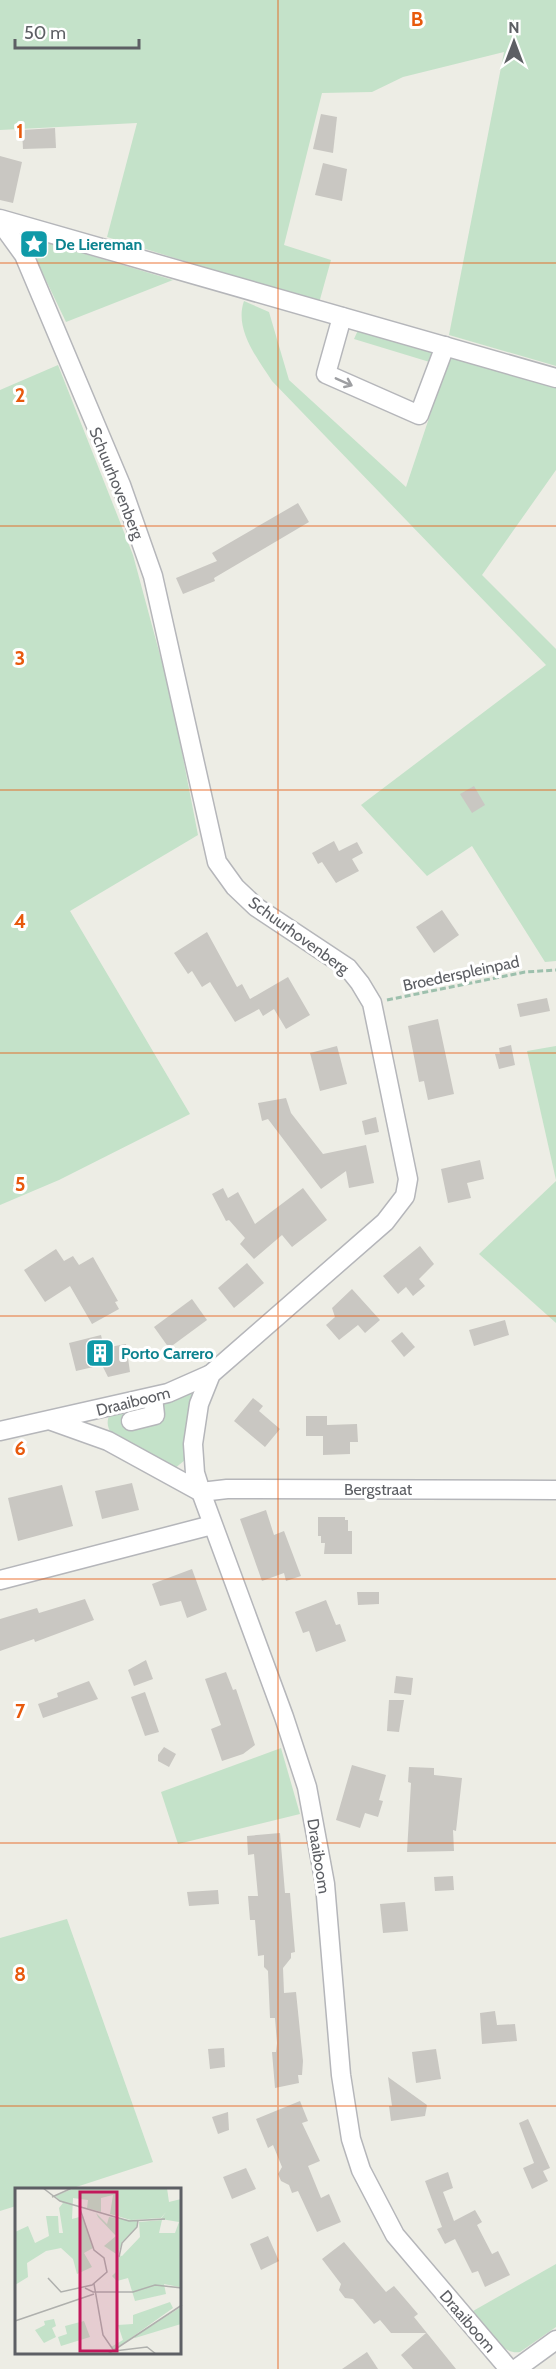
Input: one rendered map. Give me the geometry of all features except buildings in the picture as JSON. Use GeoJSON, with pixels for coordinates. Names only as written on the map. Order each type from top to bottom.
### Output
{"type":"FeatureCollection","features":[{"type":"Feature","properties":{"kind":"street","name":"Schuurhovenberg"},"geometry":{"type":"LineString","coordinates":[[0,220],[556,378]]}},
{"type":"Feature","properties":{"kind":"street","name":"Schuurhovenberg"},"geometry":{"type":"LineString","coordinates":[[0,220],[24,255],[121,485],[153,576],[217,862],[235,887],[256,907],[348,968],[360,982],[372,1003],[408,1179],[405,1196],[385,1222],[334,1270],[211,1374],[199,1404],[193,1444],[195,1473],[212,1525]]}},
{"type":"Feature","properties":{"kind":"street"},"geometry":{"type":"LineString","coordinates":[[342,316],[326,374],[419,415],[445,346]]}},
{"type":"Feature","properties":{"kind":"street","name":"Draaiboom"},"geometry":{"type":"LineString","coordinates":[[0,1431],[52,1421],[183,1389],[211,1374]]}},
{"type":"Feature","properties":{"kind":"street"},"geometry":{"type":"LineString","coordinates":[[131,1421],[155,1415],[153,1397]]}},
{"type":"Feature","properties":{"kind":"street","name":"Draaiboom"},"geometry":{"type":"LineString","coordinates":[[52,1421],[108,1441],[201,1492]]}},
{"type":"Feature","properties":{"kind":"street","name":"Bergstraat"},"geometry":{"type":"LineString","coordinates":[[201,1492],[227,1489],[556,1490]]}},
{"type":"Feature","properties":{"kind":"street"},"geometry":{"type":"LineString","coordinates":[[0,1580],[212,1525]]}},
{"type":"Feature","properties":{"kind":"street","name":"Draaiboom"},"geometry":{"type":"LineString","coordinates":[[212,1525],[284,1717],[307,1787],[325,1884],[341,2075],[351,2139],[361,2170],[395,2235],[509,2369]]}},
{"type":"Feature","properties":{"kind":"street"},"geometry":{"type":"LineString","coordinates":[[516,2369],[556,2340]]}},
{"type":"Feature","properties":{"kind":"path","name":"Broederspleinpad"},"geometry":{"type":"LineString","coordinates":[[372,1003],[525,972],[556,970]]}},
{"type":"Feature","properties":{"kind":"green space"},"geometry":{"type":"Polygon","coordinates":[[[0,0],[556,0],[556,366],[449,335],[504,52],[403,77],[372,92],[322,93],[284,245],[331,260],[319,303],[107,237],[137,123],[0,130],[0,0]]]}},
{"type":"Feature","properties":{"kind":"green space"},"geometry":{"type":"Polygon","coordinates":[[[35,239],[173,280],[66,322],[29,245],[35,239]]]}},
{"type":"Feature","properties":{"kind":"green space"},"geometry":{"type":"Polygon","coordinates":[[[244,301],[269,312],[289,380],[406,487],[446,367],[354,339],[359,328],[556,385],[556,470],[482,575],[556,649],[556,961],[545,962],[472,846],[427,876],[361,805],[546,665],[272,381],[254,353],[245,333],[242,322],[244,301]]]}},
{"type":"Feature","properties":{"kind":"green space"},"geometry":{"type":"Polygon","coordinates":[[[58,365],[133,555],[171,696],[198,835],[70,911],[190,1114],[59,1180],[0,1205],[0,390],[58,365]]]}},
{"type":"Feature","properties":{"kind":"green space"},"geometry":{"type":"Polygon","coordinates":[[[556,1046],[556,1180],[527,1051],[556,1046]]]}},
{"type":"Feature","properties":{"kind":"green space"},"geometry":{"type":"Polygon","coordinates":[[[556,1181],[556,1323],[479,1254],[556,1181]]]}},
{"type":"Feature","properties":{"kind":"green space"},"geometry":{"type":"Polygon","coordinates":[[[201,1383],[185,1460],[174,1469],[111,1433],[108,1418],[111,1413],[201,1383]]]}},
{"type":"Feature","properties":{"kind":"green space"},"geometry":{"type":"Polygon","coordinates":[[[281,1748],[300,1814],[178,1844],[161,1792],[281,1748]]]}},
{"type":"Feature","properties":{"kind":"green space"},"geometry":{"type":"Polygon","coordinates":[[[67,1919],[153,2162],[73,2188],[15,2188],[15,2206],[0,2211],[0,1938],[67,1919]]]}},
{"type":"Feature","properties":{"kind":"green space"},"geometry":{"type":"Polygon","coordinates":[[[556,2264],[556,2327],[520,2352],[506,2349],[494,2338],[473,2311],[556,2264]]]}},
{"type":"Feature","properties":{"kind":"place","name":"De Liereman"},"geometry":{"type":"Point","coordinates":[34,244]}},
{"type":"Feature","properties":{"kind":"place","name":"Porto Carrero"},"geometry":{"type":"Point","coordinates":[100,1353]}}]}
